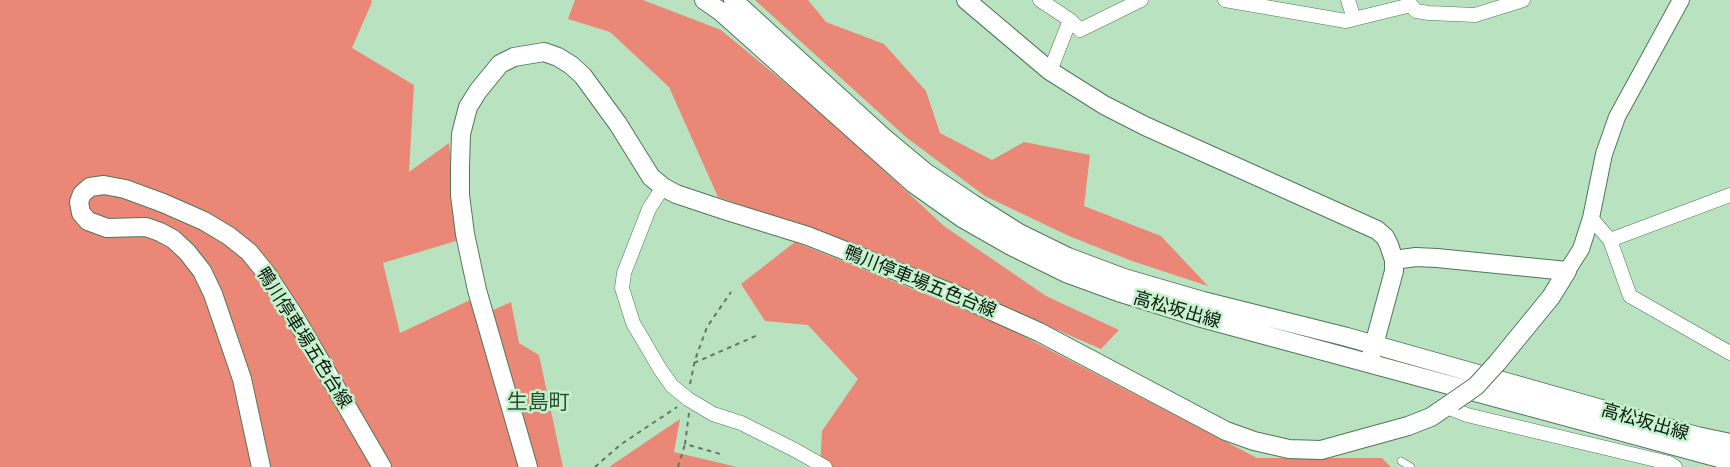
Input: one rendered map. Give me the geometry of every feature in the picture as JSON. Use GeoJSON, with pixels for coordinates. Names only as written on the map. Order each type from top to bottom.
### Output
{"type":"FeatureCollection","features":[{"type":"Feature","properties":{"kind":"main road","name":"高松坂出線"},"geometry":{"type":"LineString","coordinates":[[704,0],[914,184],[962,218],[1011,246],[1066,273],[1198,317],[1730,460]]}},
{"type":"Feature","properties":{"kind":"main road","name":"高松坂出線"},"geometry":{"type":"LineString","coordinates":[[733,0],[883,137],[925,172],[1019,233],[1068,257],[1124,278],[1203,301],[1374,345],[1697,436],[1730,443]]}},
{"type":"Feature","properties":{"kind":"main road"},"geometry":{"type":"LineString","coordinates":[[966,0],[1050,71],[1104,105],[1145,126],[1371,226],[1385,237],[1394,260],[1394,272],[1369,364]]}},
{"type":"Feature","properties":{"kind":"main road","name":"鴨川停車場五色台線"},"geometry":{"type":"LineString","coordinates":[[528,467],[477,290],[465,234],[460,195],[460,166],[461,134],[468,107],[478,91],[500,64],[514,57],[531,53],[544,52],[571,65],[589,83],[651,177],[676,194],[807,236],[954,294],[1039,332],[1227,431],[1254,441],[1289,448],[1321,450],[1408,426],[1431,417],[1476,386],[1551,297],[1567,271]]}},
{"type":"Feature","properties":{"kind":"main road","name":"鴨川停車場五色台線"},"geometry":{"type":"LineString","coordinates":[[261,467],[242,379],[217,304],[202,271],[187,252],[173,239],[160,232],[146,228],[107,228],[88,221],[81,213],[80,202],[82,194],[90,187],[104,185],[125,189],[162,203],[204,221],[229,236],[249,252],[293,314],[382,467]]}},
{"type":"Feature","properties":{"kind":"main road"},"geometry":{"type":"LineString","coordinates":[[1394,260],[1416,257],[1567,271]]}},
{"type":"Feature","properties":{"kind":"street"},"geometry":{"type":"LineString","coordinates":[[1040,0],[1070,20],[1080,30],[1141,0]]}},
{"type":"Feature","properties":{"kind":"street"},"geometry":{"type":"LineString","coordinates":[[1225,0],[1346,21],[1411,3],[1416,11],[1429,14],[1475,15],[1523,0]]}},
{"type":"Feature","properties":{"kind":"street"},"geometry":{"type":"LineString","coordinates":[[1348,0],[1354,19]]}},
{"type":"Feature","properties":{"kind":"street"},"geometry":{"type":"LineString","coordinates":[[1567,271],[1581,249],[1591,218],[1604,154],[1617,117],[1682,0]]}},
{"type":"Feature","properties":{"kind":"street"},"geometry":{"type":"LineString","coordinates":[[1050,71],[1070,20]]}},
{"type":"Feature","properties":{"kind":"street"},"geometry":{"type":"LineString","coordinates":[[663,187],[650,209],[624,273],[622,288],[633,323],[672,386],[688,399],[713,414],[741,423],[825,467]]}},
{"type":"Feature","properties":{"kind":"street"},"geometry":{"type":"LineString","coordinates":[[1610,240],[1730,195]]}},
{"type":"Feature","properties":{"kind":"street"},"geometry":{"type":"LineString","coordinates":[[1591,218],[1610,240],[1630,296],[1730,353]]}},
{"type":"Feature","properties":{"kind":"street"},"geometry":{"type":"LineString","coordinates":[[1450,405],[1467,415],[1675,467]]}},
{"type":"Feature","properties":{"kind":"lane"},"geometry":{"type":"LineString","coordinates":[[1401,461],[1411,467]]}},
{"type":"Feature","properties":{"kind":"path"},"geometry":{"type":"LineString","coordinates":[[678,467],[685,444],[688,399],[694,363],[707,327],[731,292]]}},
{"type":"Feature","properties":{"kind":"path"},"geometry":{"type":"LineString","coordinates":[[694,363],[758,335]]}},
{"type":"Feature","properties":{"kind":"path"},"geometry":{"type":"LineString","coordinates":[[595,467],[620,446],[688,399]]}},
{"type":"Feature","properties":{"kind":"path"},"geometry":{"type":"LineString","coordinates":[[685,444],[724,455]]}},
{"type":"Feature","properties":{"kind":"shaded area"},"geometry":{"type":"Polygon","coordinates":[[[0,0],[371,0],[352,48],[414,85],[409,172],[449,143],[459,240],[383,263],[400,333],[470,300],[476,318],[511,302],[519,343],[539,355],[563,467],[0,467],[0,0]]]}},
{"type":"Feature","properties":{"kind":"shaded area"},"geometry":{"type":"Polygon","coordinates":[[[575,0],[643,0],[721,30],[825,116],[944,226],[1046,296],[1119,330],[1101,349],[894,259],[718,197],[669,87],[610,32],[568,19],[575,0]]]}},
{"type":"Feature","properties":{"kind":"shaded area"},"geometry":{"type":"Polygon","coordinates":[[[755,0],[808,0],[826,22],[884,44],[926,91],[940,133],[992,160],[1024,142],[1090,155],[1084,206],[1161,236],[1208,286],[1132,261],[1069,236],[985,196],[907,138],[755,0]]]}},
{"type":"Feature","properties":{"kind":"shaded area"},"geometry":{"type":"Polygon","coordinates":[[[795,242],[1002,325],[1257,458],[1382,458],[1391,467],[820,467],[822,431],[858,379],[808,325],[765,321],[741,284],[795,242]]]}},
{"type":"Feature","properties":{"kind":"shaded area"},"geometry":{"type":"Polygon","coordinates":[[[680,419],[674,452],[737,467],[609,467],[680,419]]]}},
{"type":"Feature","properties":{"kind":"district","name":"生島町"},"geometry":{"type":"Point","coordinates":[538,403]}}]}
